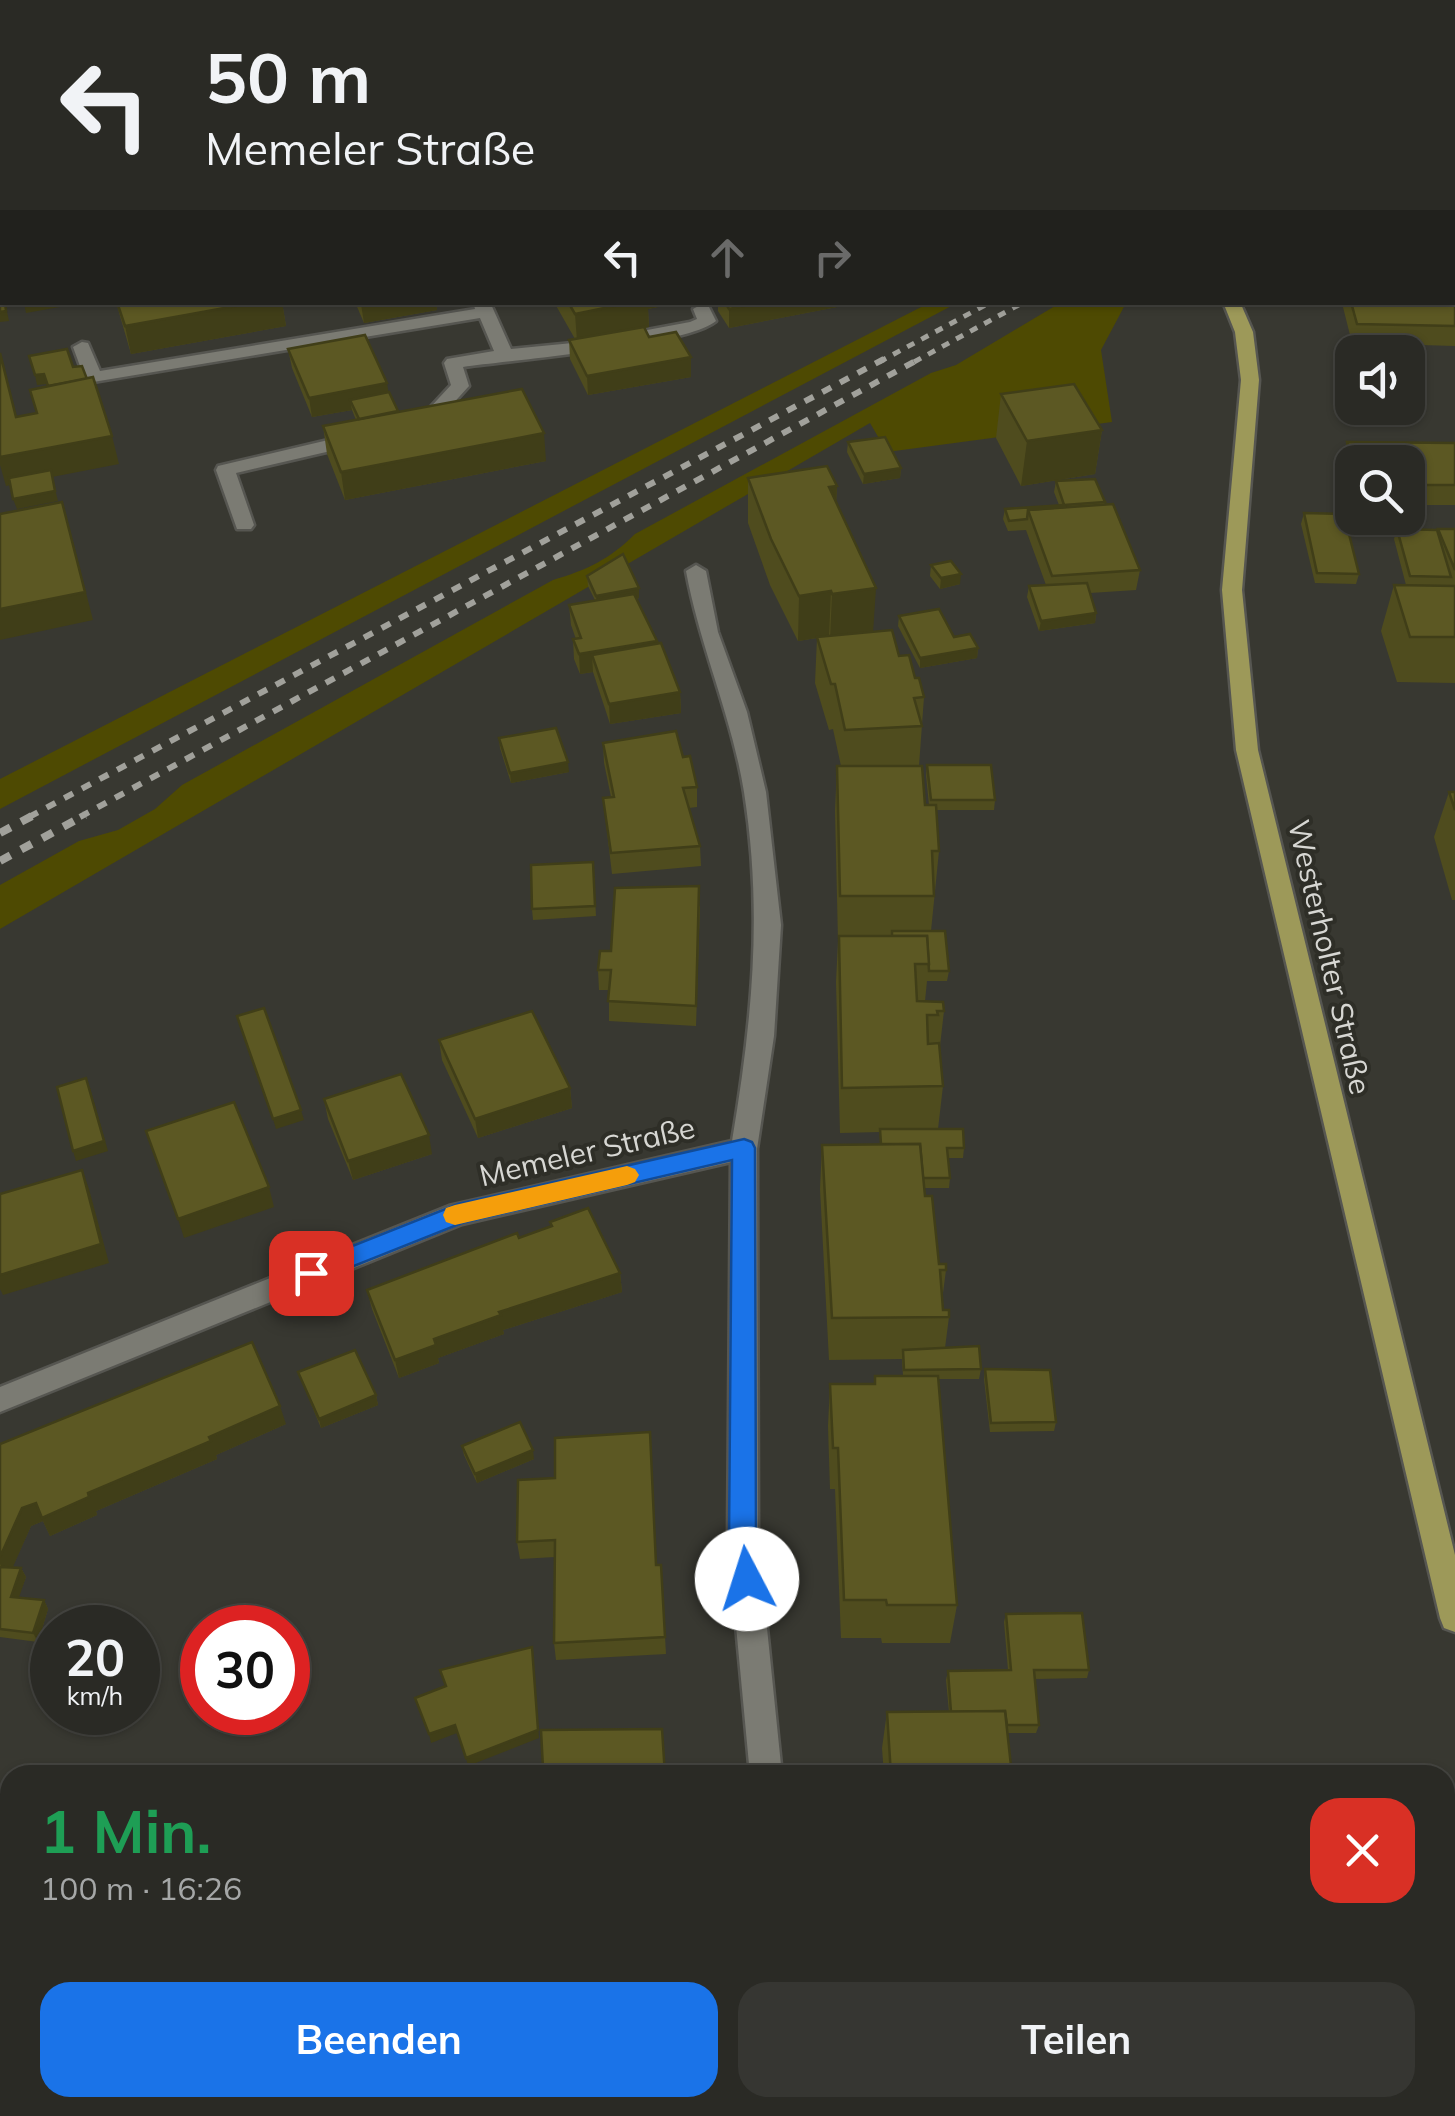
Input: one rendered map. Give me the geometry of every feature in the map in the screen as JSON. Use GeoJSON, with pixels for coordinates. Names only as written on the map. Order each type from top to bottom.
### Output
{"type":"FeatureCollection","features":[{"type":"Feature","properties":{"kind":"main road","name":"Westerholter Straße"},"geometry":{"type":"LineString","coordinates":[[1231,305],[1244,332],[1250,380],[1232,590],[1247,750],[1455,1618]]}},
{"type":"Feature","properties":{"kind":"street"},"geometry":{"type":"LineString","coordinates":[[82,346],[94,377],[483,307],[505,356]]}},
{"type":"Feature","properties":{"kind":"street"},"geometry":{"type":"LineString","coordinates":[[244,525],[226,470],[424,426],[460,386],[453,364],[694,326],[707,321],[702,309]]}},
{"type":"Feature","properties":{"kind":"street"},"geometry":{"type":"LineString","coordinates":[[696,571],[708,632],[736,712],[756,792],[769,925],[762,1036],[744,1148],[743,1540],[765,1765]]}},
{"type":"Feature","properties":{"kind":"street","name":"Memeler Straße"},"geometry":{"type":"LineString","coordinates":[[0,1400],[458,1214],[744,1148]]}},
{"type":"Feature","properties":{"kind":"shaded area"},"geometry":{"type":"Polygon","coordinates":[[[925,305],[953,305],[0,809],[0,779],[925,305]]]}},
{"type":"Feature","properties":{"kind":"shaded area"},"geometry":{"type":"Polygon","coordinates":[[[1057,305],[1125,305],[1101,350],[1112,422],[887,452],[870,423],[0,929],[0,885],[79,841],[118,830],[155,809],[182,785],[553,580],[597,563],[635,534],[931,373],[956,365],[1057,305]]]}},
{"type":"Feature","properties":{"kind":"building"},"geometry":{"type":"Polygon","coordinates":[[[118,305],[240,305],[125,326],[118,305]]]}},
{"type":"Feature","properties":{"kind":"building"},"geometry":{"type":"Polygon","coordinates":[[[570,305],[619,305],[575,314],[570,305]]]}},
{"type":"Feature","properties":{"kind":"building"},"geometry":{"type":"Polygon","coordinates":[[[1352,305],[1455,305],[1455,326],[1357,324],[1352,305]]]}},
{"type":"Feature","properties":{"kind":"building"},"geometry":{"type":"Polygon","coordinates":[[[644,327],[649,337],[676,332],[691,357],[587,376],[569,340],[644,327]]]}},
{"type":"Feature","properties":{"kind":"building"},"geometry":{"type":"Polygon","coordinates":[[[365,335],[387,383],[309,398],[288,349],[365,335]]]}},
{"type":"Feature","properties":{"kind":"building"},"geometry":{"type":"Polygon","coordinates":[[[67,349],[73,367],[82,366],[87,379],[48,386],[44,374],[35,375],[29,356],[67,349]]]}},
{"type":"Feature","properties":{"kind":"building"},"geometry":{"type":"Polygon","coordinates":[[[0,353],[16,417],[37,413],[30,390],[93,377],[112,436],[0,457],[0,353]]]}},
{"type":"Feature","properties":{"kind":"building"},"geometry":{"type":"Polygon","coordinates":[[[1074,384],[1102,430],[1027,441],[1001,394],[1074,384]]]}},
{"type":"Feature","properties":{"kind":"building"},"geometry":{"type":"Polygon","coordinates":[[[522,389],[544,433],[341,472],[323,426],[522,389]]]}},
{"type":"Feature","properties":{"kind":"building"},"geometry":{"type":"Polygon","coordinates":[[[389,392],[398,411],[359,419],[350,400],[389,392]]]}},
{"type":"Feature","properties":{"kind":"building"},"geometry":{"type":"Polygon","coordinates":[[[885,437],[901,468],[864,474],[848,442],[885,437]]]}},
{"type":"Feature","properties":{"kind":"building"},"geometry":{"type":"Polygon","coordinates":[[[1347,442],[1455,443],[1455,485],[1425,485],[1425,445],[1347,442]]]}},
{"type":"Feature","properties":{"kind":"building"},"geometry":{"type":"Polygon","coordinates":[[[827,466],[837,486],[829,487],[876,588],[799,596],[771,539],[748,478],[827,466]]]}},
{"type":"Feature","properties":{"kind":"building"},"geometry":{"type":"Polygon","coordinates":[[[51,470],[55,491],[13,499],[9,478],[51,470]]]}},
{"type":"Feature","properties":{"kind":"building"},"geometry":{"type":"Polygon","coordinates":[[[1095,479],[1105,502],[1064,505],[1056,481],[1095,479]]]}},
{"type":"Feature","properties":{"kind":"building"},"geometry":{"type":"Polygon","coordinates":[[[62,502],[85,592],[0,609],[0,514],[62,502]]]}},
{"type":"Feature","properties":{"kind":"building"},"geometry":{"type":"Polygon","coordinates":[[[1113,504],[1140,570],[1052,576],[1028,510],[1113,504]]]}},
{"type":"Feature","properties":{"kind":"building"},"geometry":{"type":"Polygon","coordinates":[[[1064,505],[1028,510],[1027,519],[1009,521],[1005,509],[1064,505]]]}},
{"type":"Feature","properties":{"kind":"building"},"geometry":{"type":"Polygon","coordinates":[[[1304,513],[1335,514],[1335,535],[1349,535],[1359,574],[1317,573],[1304,513]]]}},
{"type":"Feature","properties":{"kind":"building"},"geometry":{"type":"Polygon","coordinates":[[[1438,529],[1455,529],[1455,570],[1438,529]]]}},
{"type":"Feature","properties":{"kind":"building"},"geometry":{"type":"Polygon","coordinates":[[[1425,530],[1437,530],[1451,577],[1410,576],[1399,535],[1425,535],[1425,530]]]}},
{"type":"Feature","properties":{"kind":"building"},"geometry":{"type":"Polygon","coordinates":[[[623,554],[639,588],[596,596],[587,576],[623,554]]]}},
{"type":"Feature","properties":{"kind":"building"},"geometry":{"type":"Polygon","coordinates":[[[951,561],[961,574],[941,578],[931,565],[951,561]]]}},
{"type":"Feature","properties":{"kind":"building"},"geometry":{"type":"Polygon","coordinates":[[[1087,583],[1096,613],[1041,621],[1029,586],[1087,583]]]}},
{"type":"Feature","properties":{"kind":"building"},"geometry":{"type":"Polygon","coordinates":[[[1394,585],[1455,586],[1455,637],[1410,637],[1394,585]]]}},
{"type":"Feature","properties":{"kind":"building"},"geometry":{"type":"Polygon","coordinates":[[[634,594],[657,641],[579,654],[573,639],[581,638],[569,605],[634,594]]]}},
{"type":"Feature","properties":{"kind":"building"},"geometry":{"type":"Polygon","coordinates":[[[939,609],[954,637],[970,634],[978,648],[920,658],[899,616],[939,609]]]}},
{"type":"Feature","properties":{"kind":"building"},"geometry":{"type":"Polygon","coordinates":[[[892,630],[899,656],[909,655],[915,678],[919,678],[924,697],[914,698],[922,726],[845,730],[835,684],[831,684],[817,637],[892,630]]]}},
{"type":"Feature","properties":{"kind":"building"},"geometry":{"type":"Polygon","coordinates":[[[661,643],[680,692],[609,704],[592,655],[661,643]]]}},
{"type":"Feature","properties":{"kind":"building"},"geometry":{"type":"Polygon","coordinates":[[[556,728],[568,762],[510,773],[499,738],[556,728]]]}},
{"type":"Feature","properties":{"kind":"building"},"geometry":{"type":"Polygon","coordinates":[[[676,731],[683,757],[690,756],[697,787],[683,788],[700,846],[611,853],[603,798],[614,797],[603,743],[676,731]]]}},
{"type":"Feature","properties":{"kind":"building"},"geometry":{"type":"Polygon","coordinates":[[[927,765],[991,765],[995,800],[931,800],[927,765]]]}},
{"type":"Feature","properties":{"kind":"building"},"geometry":{"type":"Polygon","coordinates":[[[837,766],[922,766],[925,805],[936,805],[939,851],[932,851],[934,896],[840,896],[837,766]]]}},
{"type":"Feature","properties":{"kind":"building"},"geometry":{"type":"Polygon","coordinates":[[[593,862],[595,906],[532,909],[531,865],[593,862]]]}},
{"type":"Feature","properties":{"kind":"building"},"geometry":{"type":"Polygon","coordinates":[[[699,886],[696,1006],[608,1001],[611,970],[598,970],[600,951],[611,951],[615,888],[699,886]]]}},
{"type":"Feature","properties":{"kind":"building"},"geometry":{"type":"Polygon","coordinates":[[[892,931],[945,931],[949,971],[929,971],[927,936],[892,936],[892,931]]]}},
{"type":"Feature","properties":{"kind":"building"},"geometry":{"type":"Polygon","coordinates":[[[839,936],[927,936],[929,964],[915,964],[917,1001],[943,1002],[944,1011],[927,1015],[928,1044],[939,1043],[943,1086],[842,1088],[839,936]]]}},
{"type":"Feature","properties":{"kind":"building"},"geometry":{"type":"Polygon","coordinates":[[[264,1008],[301,1110],[273,1119],[237,1016],[264,1008]]]}},
{"type":"Feature","properties":{"kind":"building"},"geometry":{"type":"Polygon","coordinates":[[[532,1011],[570,1088],[475,1119],[439,1040],[532,1011]]]}},
{"type":"Feature","properties":{"kind":"building"},"geometry":{"type":"Polygon","coordinates":[[[401,1074],[429,1135],[348,1161],[324,1099],[401,1074]]]}},
{"type":"Feature","properties":{"kind":"building"},"geometry":{"type":"Polygon","coordinates":[[[86,1078],[104,1141],[73,1151],[57,1087],[86,1078]]]}},
{"type":"Feature","properties":{"kind":"building"},"geometry":{"type":"Polygon","coordinates":[[[234,1102],[269,1187],[178,1219],[146,1131],[234,1102]]]}},
{"type":"Feature","properties":{"kind":"building"},"geometry":{"type":"Polygon","coordinates":[[[880,1129],[963,1129],[964,1148],[947,1148],[950,1178],[923,1178],[920,1144],[881,1144],[880,1129]]]}},
{"type":"Feature","properties":{"kind":"building"},"geometry":{"type":"Polygon","coordinates":[[[920,1144],[925,1196],[932,1196],[939,1264],[946,1264],[946,1270],[940,1270],[943,1310],[949,1310],[949,1317],[832,1318],[822,1145],[920,1144]]]}},
{"type":"Feature","properties":{"kind":"building"},"geometry":{"type":"Polygon","coordinates":[[[82,1170],[101,1244],[0,1275],[0,1194],[82,1170]]]}},
{"type":"Feature","properties":{"kind":"building"},"geometry":{"type":"Polygon","coordinates":[[[588,1208],[620,1273],[499,1312],[501,1315],[434,1339],[436,1345],[395,1360],[367,1290],[517,1233],[519,1238],[552,1226],[550,1222],[588,1208]]]}},
{"type":"Feature","properties":{"kind":"building"},"geometry":{"type":"Polygon","coordinates":[[[252,1342],[280,1406],[209,1437],[211,1441],[88,1493],[89,1497],[42,1518],[36,1503],[22,1508],[0,1557],[0,1444],[252,1342]]]}},
{"type":"Feature","properties":{"kind":"building"},"geometry":{"type":"Polygon","coordinates":[[[979,1346],[981,1369],[904,1370],[903,1350],[979,1346]]]}},
{"type":"Feature","properties":{"kind":"building"},"geometry":{"type":"Polygon","coordinates":[[[355,1350],[376,1395],[319,1419],[298,1372],[355,1350]]]}},
{"type":"Feature","properties":{"kind":"building"},"geometry":{"type":"Polygon","coordinates":[[[985,1369],[1050,1370],[1056,1422],[991,1423],[985,1369]]]}},
{"type":"Feature","properties":{"kind":"building"},"geometry":{"type":"Polygon","coordinates":[[[875,1376],[938,1376],[957,1605],[887,1605],[886,1600],[844,1600],[838,1448],[833,1448],[830,1384],[875,1384],[875,1376]]]}},
{"type":"Feature","properties":{"kind":"building"},"geometry":{"type":"Polygon","coordinates":[[[520,1422],[533,1450],[475,1474],[462,1446],[520,1422]]]}},
{"type":"Feature","properties":{"kind":"building"},"geometry":{"type":"Polygon","coordinates":[[[650,1432],[656,1565],[661,1565],[665,1637],[554,1643],[555,1540],[517,1542],[518,1480],[555,1478],[555,1438],[650,1432]]]}},
{"type":"Feature","properties":{"kind":"building"},"geometry":{"type":"Polygon","coordinates":[[[0,1567],[21,1568],[11,1597],[44,1600],[42,1605],[30,1605],[30,1633],[0,1629],[0,1567]]]}},
{"type":"Feature","properties":{"kind":"building"},"geometry":{"type":"Polygon","coordinates":[[[1082,1613],[1089,1670],[1034,1670],[1039,1725],[1007,1725],[1005,1711],[951,1712],[948,1671],[1011,1670],[1006,1614],[1082,1613]]]}},
{"type":"Feature","properties":{"kind":"building"},"geometry":{"type":"Polygon","coordinates":[[[532,1647],[538,1730],[466,1758],[455,1725],[429,1734],[415,1698],[446,1686],[440,1670],[532,1647]]]}},
{"type":"Feature","properties":{"kind":"building"},"geometry":{"type":"Polygon","coordinates":[[[1005,1711],[1011,1765],[890,1765],[887,1712],[1005,1711]]]}},
{"type":"Feature","properties":{"kind":"building"},"geometry":{"type":"Polygon","coordinates":[[[662,1729],[664,1765],[543,1765],[541,1730],[662,1729]]]}},
{"type":"Feature","properties":{"kind":"railway"},"geometry":{"type":"LineString","coordinates":[[879,362],[985,305]]}},
{"type":"Feature","properties":{"kind":"railway"},"geometry":{"type":"LineString","coordinates":[[914,362],[1018,305]]}},
{"type":"Feature","properties":{"kind":"railway"},"geometry":{"type":"LineString","coordinates":[[29,817],[884,359]]}},
{"type":"Feature","properties":{"kind":"railway"},"geometry":{"type":"LineString","coordinates":[[80,817],[919,359]]}},
{"type":"Feature","properties":{"kind":"railway"},"geometry":{"type":"LineString","coordinates":[[0,833],[34,815]]}},
{"type":"Feature","properties":{"kind":"railway"},"geometry":{"type":"LineString","coordinates":[[0,861],[85,815]]}},
{"type":"Feature","properties":{"kind":"slow traffic"},"geometry":{"type":"LineString","coordinates":[[455,1215],[627,1175]]}},
{"type":"Feature","properties":{"kind":"route"},"geometry":{"type":"LineString","coordinates":[[311,1273],[458,1214],[744,1148],[743,1540],[747,1579]]}}]}
